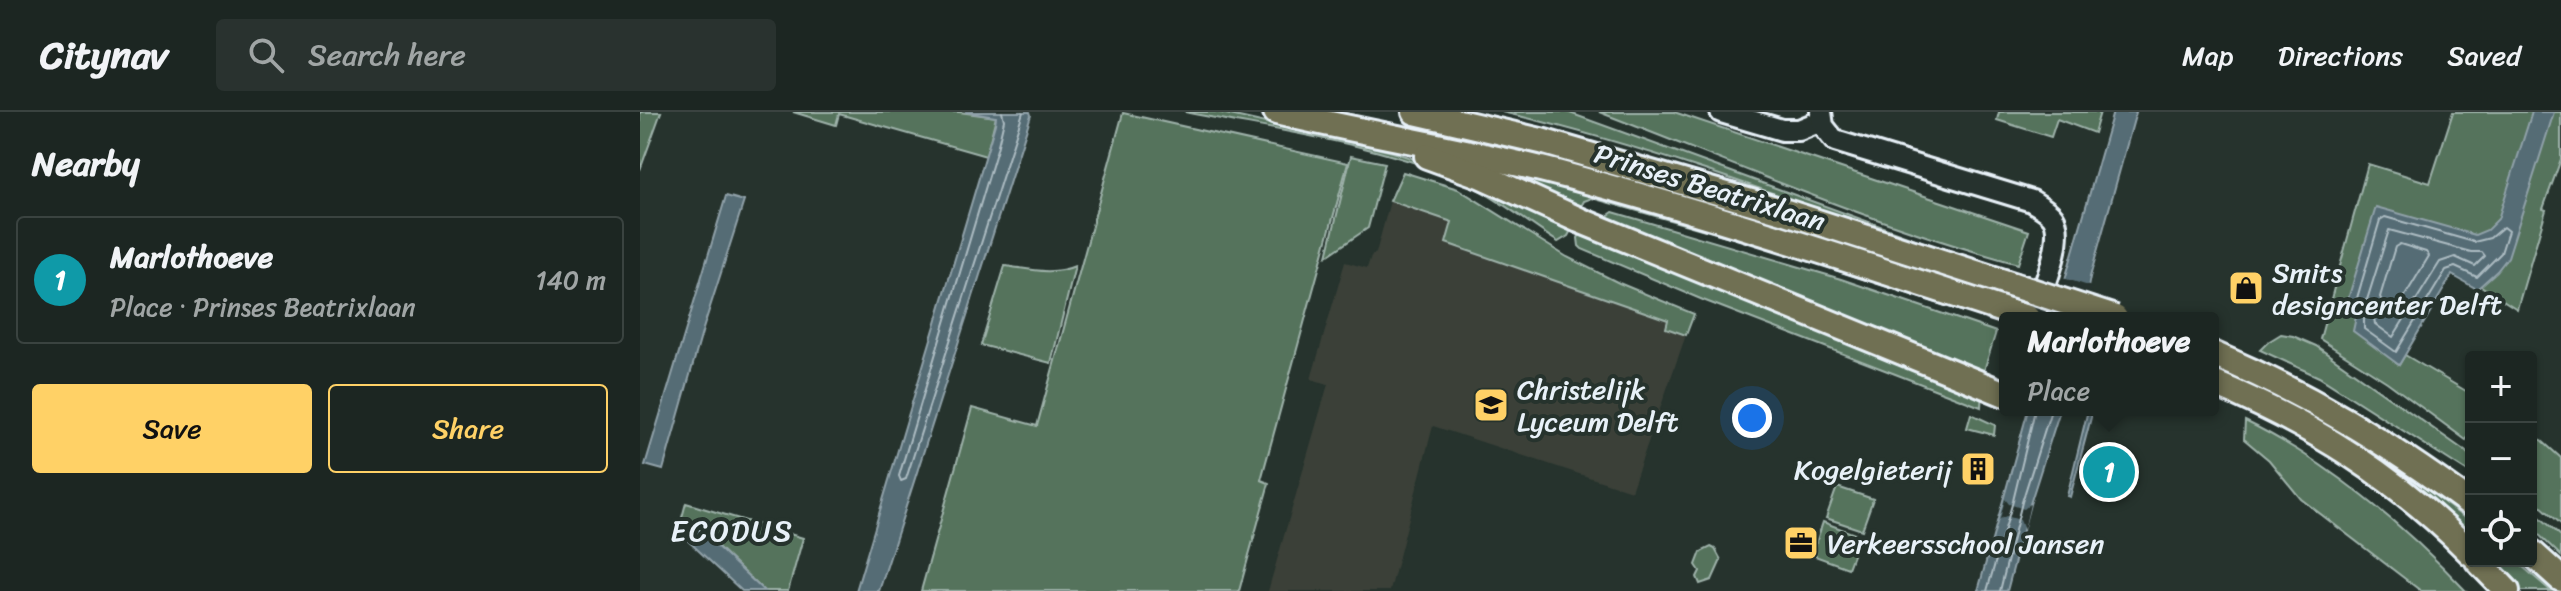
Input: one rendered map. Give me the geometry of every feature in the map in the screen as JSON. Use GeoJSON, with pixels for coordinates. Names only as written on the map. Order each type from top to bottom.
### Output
{"type":"FeatureCollection","features":[{"type":"Feature","properties":{"kind":"main road","name":"Prinses Beatrixlaan"},"geometry":{"type":"LineString","coordinates":[[1276,112],[1569,176],[1777,237],[2010,312]]}},
{"type":"Feature","properties":{"kind":"main road","name":"Prinses Beatrixlaan"},"geometry":{"type":"LineString","coordinates":[[1415,112],[1541,141],[1786,212],[2096,312]]}},
{"type":"Feature","properties":{"kind":"main road"},"geometry":{"type":"LineString","coordinates":[[1456,112],[1541,141]]}},
{"type":"Feature","properties":{"kind":"main road"},"geometry":{"type":"LineString","coordinates":[[1369,134],[1482,176],[1579,220],[1999,392]]}},
{"type":"Feature","properties":{"kind":"main road"},"geometry":{"type":"LineString","coordinates":[[2219,357],[2271,379],[2377,438],[2465,500]]}},
{"type":"Feature","properties":{"kind":"main road"},"geometry":{"type":"LineString","coordinates":[[2219,386],[2311,428],[2361,460],[2419,503],[2465,547]]}},
{"type":"Feature","properties":{"kind":"main road"},"geometry":{"type":"LineString","coordinates":[[2537,557],[2561,579]]}},
{"type":"Feature","properties":{"kind":"main road"},"geometry":{"type":"LineString","coordinates":[[2484,567],[2507,591]]}},
{"type":"Feature","properties":{"kind":"street"},"geometry":{"type":"LineString","coordinates":[[1721,112],[1782,130],[1799,130],[1821,116],[1828,135],[1835,141],[2032,201],[2053,218],[2056,225],[2056,245],[2035,312]]}},
{"type":"Feature","properties":{"kind":"shaded area","name":"Christelijk Lyceum Delft"},"geometry":{"type":"Polygon","coordinates":[[[1390,201],[1453,222],[1446,243],[1668,320],[1667,328],[1686,335],[1631,491],[1433,426],[1390,591],[1268,591],[1328,384],[1311,379],[1345,262],[1367,268],[1371,256],[1376,253],[1390,201]]]}},
{"type":"Feature","properties":{"kind":"green space"},"geometry":{"type":"Polygon","coordinates":[[[640,112],[661,112],[640,170],[640,112]]]}},
{"type":"Feature","properties":{"kind":"green space"},"geometry":{"type":"Polygon","coordinates":[[[793,112],[959,112],[996,117],[986,156],[839,114],[836,125],[793,112]]]}},
{"type":"Feature","properties":{"kind":"green space"},"geometry":{"type":"Polygon","coordinates":[[[1185,112],[1217,112],[1393,152],[1575,223],[1568,236],[1558,242],[1481,191],[1438,171],[1330,140],[1185,112]]]}},
{"type":"Feature","properties":{"kind":"green space"},"geometry":{"type":"Polygon","coordinates":[[[1502,112],[1567,112],[1998,269],[1970,264],[1680,162],[1502,112]]]}},
{"type":"Feature","properties":{"kind":"green space"},"geometry":{"type":"Polygon","coordinates":[[[1599,112],[1674,112],[2029,231],[2018,264],[1859,213],[1599,112]]]}},
{"type":"Feature","properties":{"kind":"green space"},"geometry":{"type":"Polygon","coordinates":[[[1999,112],[2100,112],[2094,133],[2057,119],[2051,137],[1997,120],[1999,112]]]}},
{"type":"Feature","properties":{"kind":"green space"},"geometry":{"type":"Polygon","coordinates":[[[2453,112],[2561,112],[2561,159],[2543,209],[2546,210],[2517,309],[2451,267],[2396,363],[2399,365],[2405,355],[2465,390],[2465,439],[2387,382],[2320,339],[2368,164],[2430,183],[2453,112]]]}},
{"type":"Feature","properties":{"kind":"green space"},"geometry":{"type":"Polygon","coordinates":[[[1123,113],[1348,163],[1261,480],[1269,483],[1239,591],[921,591],[972,408],[1037,426],[1123,113]]]}},
{"type":"Feature","properties":{"kind":"green space"},"geometry":{"type":"Polygon","coordinates":[[[1351,156],[1385,163],[1368,228],[1327,256],[1351,156]]]}},
{"type":"Feature","properties":{"kind":"green space"},"geometry":{"type":"Polygon","coordinates":[[[1469,163],[1587,190],[1984,314],[1961,311],[1765,247],[1592,198],[1584,201],[1578,212],[1469,163]]]}},
{"type":"Feature","properties":{"kind":"green space"},"geometry":{"type":"Polygon","coordinates":[[[1403,172],[1458,189],[1567,257],[1619,283],[1694,314],[1686,335],[1666,328],[1668,320],[1446,243],[1452,222],[1390,201],[1403,172]]]}},
{"type":"Feature","properties":{"kind":"green space"},"geometry":{"type":"Polygon","coordinates":[[[1613,212],[1841,279],[1996,332],[1982,377],[1600,221],[1613,212]]]}},
{"type":"Feature","properties":{"kind":"green space"},"geometry":{"type":"Polygon","coordinates":[[[1584,227],[1702,282],[1950,386],[1965,384],[1982,390],[1981,407],[1703,300],[1582,249],[1578,238],[1584,227]]]}},
{"type":"Feature","properties":{"kind":"green space"},"geometry":{"type":"Polygon","coordinates":[[[1005,266],[1049,271],[1075,266],[1051,363],[981,345],[1005,266]]]}},
{"type":"Feature","properties":{"kind":"green space"},"geometry":{"type":"Polygon","coordinates":[[[2281,334],[2316,346],[2465,451],[2465,470],[2319,377],[2260,350],[2281,334]]]}},
{"type":"Feature","properties":{"kind":"green space"},"geometry":{"type":"Polygon","coordinates":[[[1971,414],[1995,425],[1994,435],[1967,428],[1971,414]]]}},
{"type":"Feature","properties":{"kind":"green space"},"geometry":{"type":"Polygon","coordinates":[[[2245,421],[2305,455],[2363,496],[2417,542],[2466,591],[2421,591],[2301,499],[2269,460],[2244,439],[2245,421]]]}},
{"type":"Feature","properties":{"kind":"green space"},"geometry":{"type":"Polygon","coordinates":[[[2537,436],[2561,458],[2561,524],[2537,502],[2537,436]]]}},
{"type":"Feature","properties":{"kind":"green space"},"geometry":{"type":"Polygon","coordinates":[[[2392,463],[2465,518],[2465,534],[2392,463]]]}},
{"type":"Feature","properties":{"kind":"green space"},"geometry":{"type":"Polygon","coordinates":[[[1837,487],[1873,499],[1862,530],[1826,518],[1837,487]]]}},
{"type":"Feature","properties":{"kind":"green space"},"geometry":{"type":"Polygon","coordinates":[[[686,503],[803,538],[788,591],[764,591],[693,523],[678,532],[686,503]]]}},
{"type":"Feature","properties":{"kind":"green space"},"geometry":{"type":"Polygon","coordinates":[[[2537,514],[2561,536],[2561,556],[2537,533],[2537,514]]]}},
{"type":"Feature","properties":{"kind":"green space"},"geometry":{"type":"Polygon","coordinates":[[[1823,522],[1860,536],[1848,568],[1812,555],[1823,522]]]}},
{"type":"Feature","properties":{"kind":"green space"},"geometry":{"type":"Polygon","coordinates":[[[1711,547],[1721,560],[1712,580],[1700,584],[1697,577],[1700,571],[1696,565],[1701,552],[1711,547]]]}},
{"type":"Feature","properties":{"kind":"green space"},"geometry":{"type":"Polygon","coordinates":[[[2496,567],[2523,567],[2551,591],[2518,591],[2496,567]]]}},
{"type":"Feature","properties":{"kind":"water"},"geometry":{"type":"Polygon","coordinates":[[[965,112],[1030,112],[1031,115],[879,591],[856,591],[995,124],[996,117],[965,112]]]}},
{"type":"Feature","properties":{"kind":"water"},"geometry":{"type":"Polygon","coordinates":[[[2113,112],[2136,112],[2083,312],[2056,312],[2113,112]]]}},
{"type":"Feature","properties":{"kind":"water"},"geometry":{"type":"Polygon","coordinates":[[[2532,112],[2554,112],[2508,257],[2477,289],[2452,275],[2399,365],[2353,331],[2356,317],[2345,309],[2376,207],[2475,235],[2487,230],[2498,219],[2532,112]]]}},
{"type":"Feature","properties":{"kind":"water"},"geometry":{"type":"Polygon","coordinates":[[[726,196],[744,201],[663,470],[645,465],[726,196]]]}},
{"type":"Feature","properties":{"kind":"water"},"geometry":{"type":"Polygon","coordinates":[[[2026,416],[2058,416],[2007,591],[1978,591],[2026,416]]]}},
{"type":"Feature","properties":{"kind":"water"},"geometry":{"type":"Polygon","coordinates":[[[2087,416],[2091,416],[2070,497],[2067,496],[2087,416]]]}},
{"type":"Feature","properties":{"kind":"water"},"geometry":{"type":"Polygon","coordinates":[[[692,523],[764,591],[742,591],[684,537],[684,530],[692,523]]]}},
{"type":"Feature","properties":{"kind":"pier"},"geometry":{"type":"Polygon","coordinates":[[[2063,278],[2092,287],[2087,312],[2052,312],[2063,278]]]}},
{"type":"Feature","properties":{"kind":"pier"},"geometry":{"type":"Polygon","coordinates":[[[2005,499],[2009,504],[2024,509],[2030,504],[2024,530],[2020,520],[2006,516],[2000,519],[2005,499]]]}},
{"type":"Feature","properties":{"kind":"place","name":"Smits designcenter Delft"},"geometry":{"type":"Point","coordinates":[2246,288]}},
{"type":"Feature","properties":{"kind":"place","name":"Christelijk Lyceum Delft"},"geometry":{"type":"Point","coordinates":[1491,405]}},
{"type":"Feature","properties":{"kind":"place","name":"Kogelgieterij"},"geometry":{"type":"Point","coordinates":[1978,469]}},
{"type":"Feature","properties":{"kind":"place","name":"Marlothoeve"},"geometry":{"type":"Point","coordinates":[2109,472]}},
{"type":"Feature","properties":{"kind":"place","name":"Verkeersschool Jansen"},"geometry":{"type":"Point","coordinates":[1801,543]}},
{"type":"Feature","properties":{"kind":"district","name":"ECODUS"},"geometry":{"type":"Point","coordinates":[732,531]}}]}
